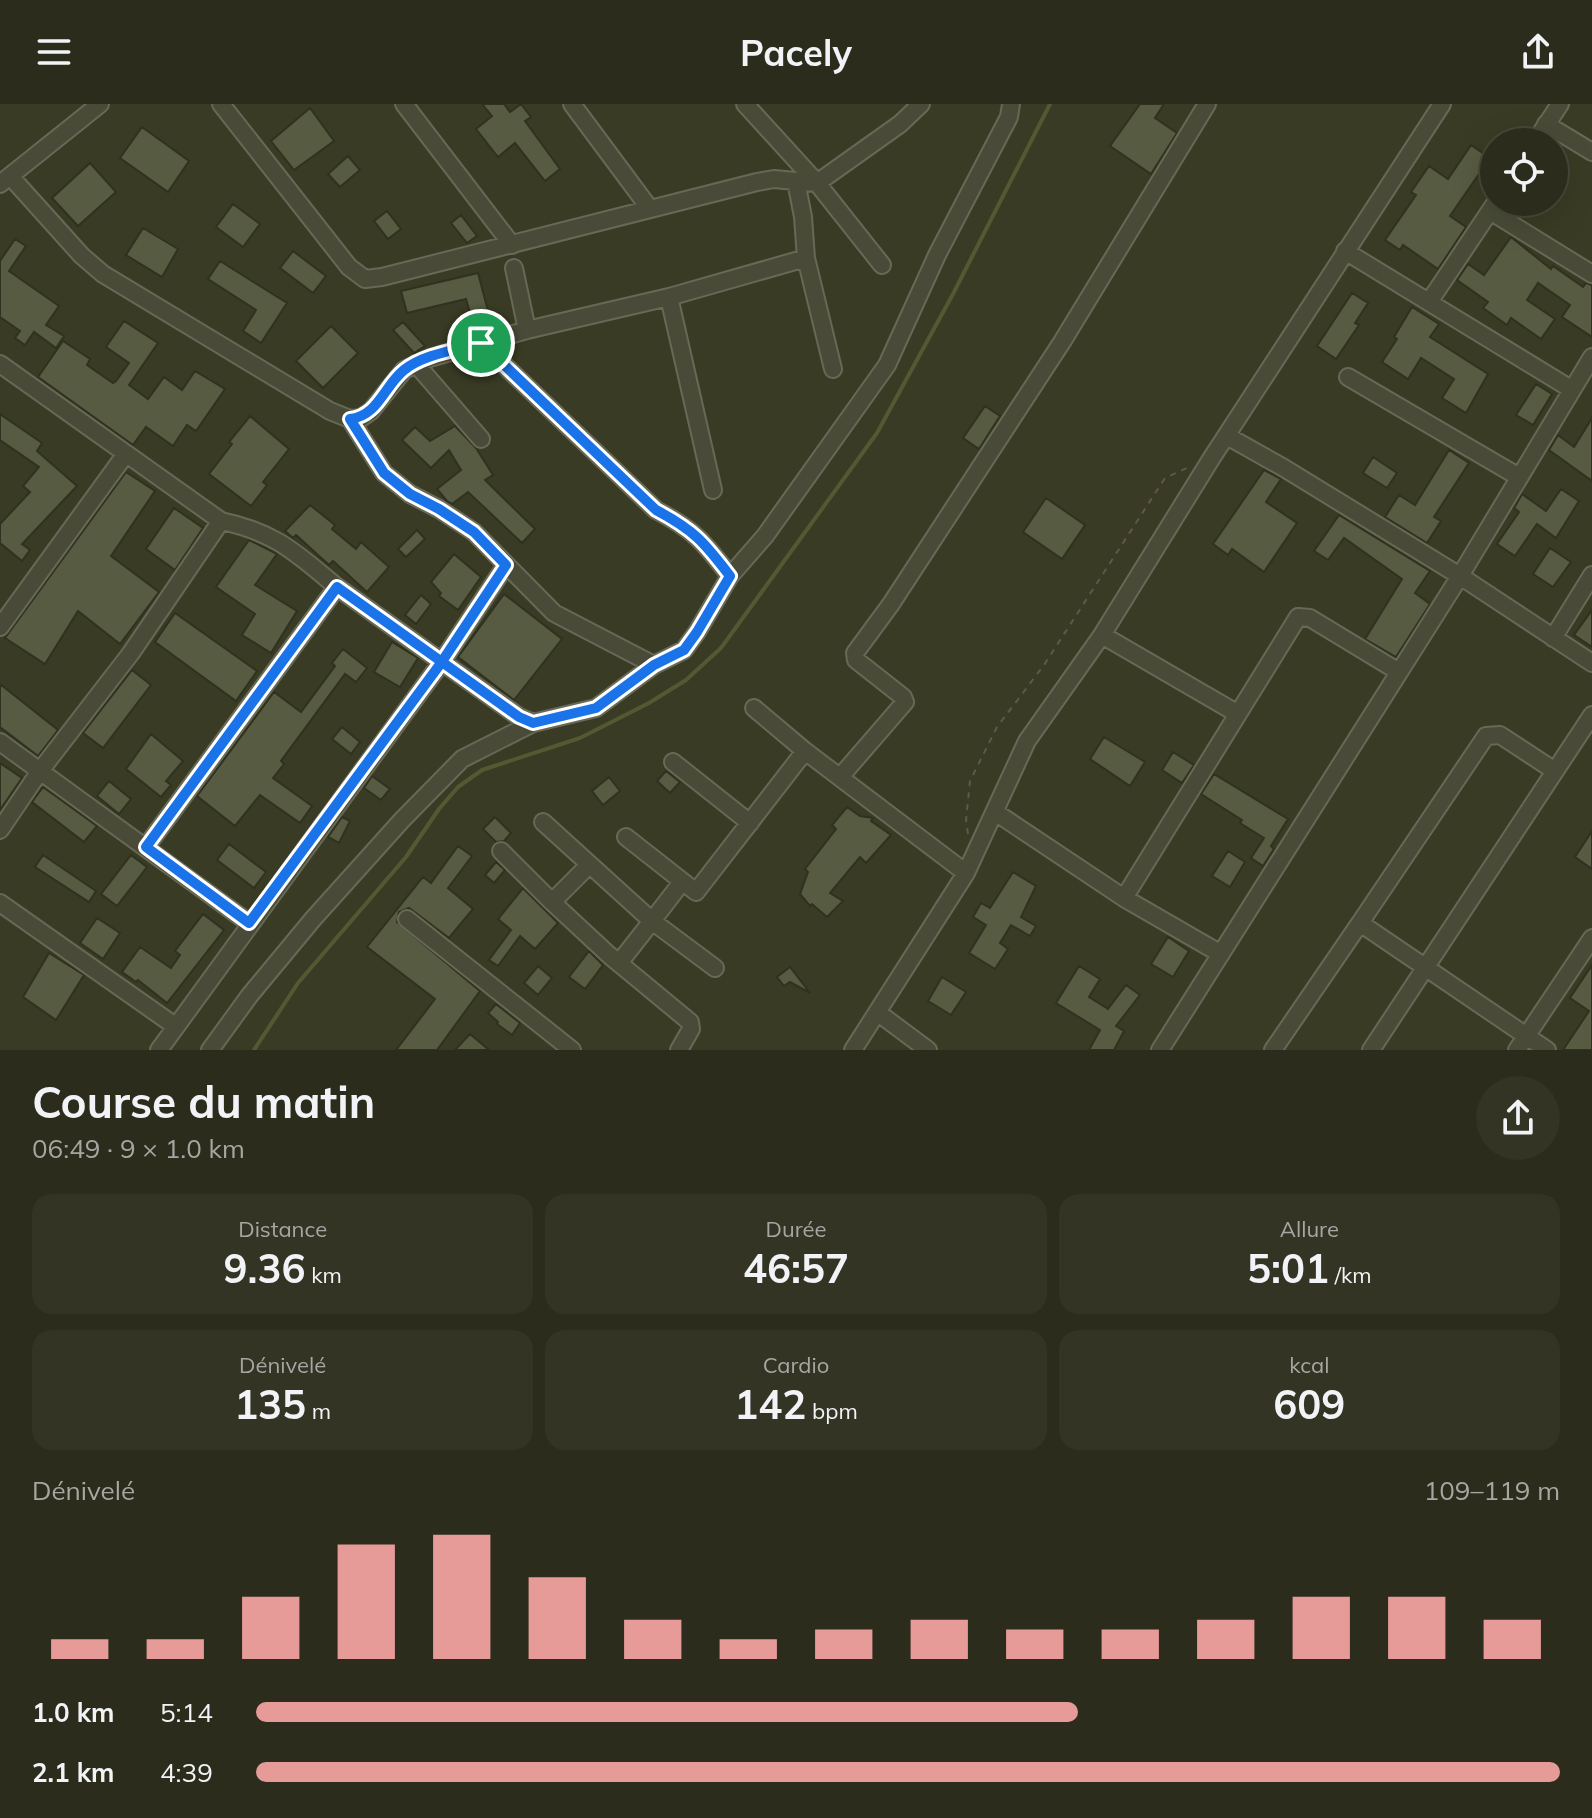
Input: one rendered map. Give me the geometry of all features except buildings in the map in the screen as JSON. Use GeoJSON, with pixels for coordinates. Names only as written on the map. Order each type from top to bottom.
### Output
{"type":"FeatureCollection","features":[{"type":"Feature","properties":{"kind":"street"},"geometry":{"type":"LineString","coordinates":[[100,104],[5,180],[103,274],[330,411],[350,419],[361,418],[371,411],[404,370],[416,364],[527,330],[669,297],[806,258]]}},
{"type":"Feature","properties":{"kind":"street"},"geometry":{"type":"LineString","coordinates":[[221,104],[349,267],[365,279],[757,182],[774,179],[817,183],[900,124],[921,104]]}},
{"type":"Feature","properties":{"kind":"street"},"geometry":{"type":"LineString","coordinates":[[404,104],[512,245]]}},
{"type":"Feature","properties":{"kind":"street"},"geometry":{"type":"LineString","coordinates":[[572,104],[650,209]]}},
{"type":"Feature","properties":{"kind":"street"},"geometry":{"type":"LineString","coordinates":[[745,104],[817,183],[882,265]]}},
{"type":"Feature","properties":{"kind":"street"},"geometry":{"type":"LineString","coordinates":[[210,1050],[250,995],[313,919],[462,759],[533,723],[596,708],[654,665],[684,650],[730,576],[765,536],[887,365],[937,255],[1009,117],[1011,104]]}},
{"type":"Feature","properties":{"kind":"street"},"geometry":{"type":"LineString","coordinates":[[841,776],[905,702],[903,697],[856,660],[855,653],[899,593],[1062,342],[1207,104]]}},
{"type":"Feature","properties":{"kind":"street"},"geometry":{"type":"LineString","coordinates":[[853,1050],[966,873],[1027,741],[1102,635],[1345,251],[1442,104]]}},
{"type":"Feature","properties":{"kind":"street"},"geometry":{"type":"LineString","coordinates":[[1544,128],[1560,104]]}},
{"type":"Feature","properties":{"kind":"street"},"geometry":{"type":"LineString","coordinates":[[1546,124],[1592,152]]}},
{"type":"Feature","properties":{"kind":"street"},"geometry":{"type":"LineString","coordinates":[[796,181],[806,258],[833,369]]}},
{"type":"Feature","properties":{"kind":"street"},"geometry":{"type":"LineString","coordinates":[[1429,302],[1487,216]]}},
{"type":"Feature","properties":{"kind":"street"},"geometry":{"type":"LineString","coordinates":[[1506,216],[1592,274]]}},
{"type":"Feature","properties":{"kind":"street"},"geometry":{"type":"LineString","coordinates":[[1345,251],[1571,389]]}},
{"type":"Feature","properties":{"kind":"street"},"geometry":{"type":"LineString","coordinates":[[514,268],[527,330]]}},
{"type":"Feature","properties":{"kind":"street"},"geometry":{"type":"LineString","coordinates":[[669,297],[713,490]]}},
{"type":"Feature","properties":{"kind":"street"},"geometry":{"type":"LineString","coordinates":[[481,343],[656,510],[688,527],[703,540],[730,576]]}},
{"type":"Feature","properties":{"kind":"street"},"geometry":{"type":"LineString","coordinates":[[0,364],[221,521],[250,527],[272,536],[441,663],[519,717],[533,723]]}},
{"type":"Feature","properties":{"kind":"street"},"geometry":{"type":"LineString","coordinates":[[416,364],[481,439]]}},
{"type":"Feature","properties":{"kind":"street"},"geometry":{"type":"LineString","coordinates":[[1160,1050],[1460,576],[1571,389],[1589,367]]}},
{"type":"Feature","properties":{"kind":"street"},"geometry":{"type":"LineString","coordinates":[[1348,377],[1519,477]]}},
{"type":"Feature","properties":{"kind":"street"},"geometry":{"type":"LineString","coordinates":[[350,419],[384,473],[410,494],[474,532],[554,613],[654,665]]}},
{"type":"Feature","properties":{"kind":"street"},"geometry":{"type":"LineString","coordinates":[[1227,436],[1460,576],[1592,663]]}},
{"type":"Feature","properties":{"kind":"street"},"geometry":{"type":"LineString","coordinates":[[0,627],[125,455]]}},
{"type":"Feature","properties":{"kind":"street"},"geometry":{"type":"LineString","coordinates":[[0,830],[40,771],[131,653],[221,521]]}},
{"type":"Feature","properties":{"kind":"street"},"geometry":{"type":"LineString","coordinates":[[164,1048],[175,1026],[441,663],[506,565]]}},
{"type":"Feature","properties":{"kind":"street"},"geometry":{"type":"LineString","coordinates":[[1553,638],[1592,575]]}},
{"type":"Feature","properties":{"kind":"street"},"geometry":{"type":"LineString","coordinates":[[146,847],[337,587]]}},
{"type":"Feature","properties":{"kind":"street"},"geometry":{"type":"LineString","coordinates":[[1124,898],[1298,617],[1310,618],[1399,672]]}},
{"type":"Feature","properties":{"kind":"street"},"geometry":{"type":"LineString","coordinates":[[1102,635],[1238,714]]}},
{"type":"Feature","properties":{"kind":"street"},"geometry":{"type":"LineString","coordinates":[[754,708],[805,751],[966,873]]}},
{"type":"Feature","properties":{"kind":"street"},"geometry":{"type":"LineString","coordinates":[[1371,1050],[1592,715]]}},
{"type":"Feature","properties":{"kind":"street"},"geometry":{"type":"LineString","coordinates":[[1273,1050],[1486,736],[1500,735],[1555,771]]}},
{"type":"Feature","properties":{"kind":"street"},"geometry":{"type":"LineString","coordinates":[[0,742],[249,923]]}},
{"type":"Feature","properties":{"kind":"street"},"geometry":{"type":"LineString","coordinates":[[626,837],[696,892],[805,751]]}},
{"type":"Feature","properties":{"kind":"street"},"geometry":{"type":"LineString","coordinates":[[673,762],[750,823]]}},
{"type":"Feature","properties":{"kind":"street"},"geometry":{"type":"LineString","coordinates":[[995,812],[1124,898],[1221,954]]}},
{"type":"Feature","properties":{"kind":"street"},"geometry":{"type":"LineString","coordinates":[[543,822],[652,921],[715,968]]}},
{"type":"Feature","properties":{"kind":"street"},"geometry":{"type":"LineString","coordinates":[[501,851],[619,963],[690,1022],[691,1029],[679,1050]]}},
{"type":"Feature","properties":{"kind":"street"},"geometry":{"type":"LineString","coordinates":[[552,902],[589,865]]}},
{"type":"Feature","properties":{"kind":"street"},"geometry":{"type":"LineString","coordinates":[[619,963],[682,882]]}},
{"type":"Feature","properties":{"kind":"street"},"geometry":{"type":"LineString","coordinates":[[0,903],[175,1026]]}},
{"type":"Feature","properties":{"kind":"street"},"geometry":{"type":"LineString","coordinates":[[407,919],[572,1050]]}},
{"type":"Feature","properties":{"kind":"street"},"geometry":{"type":"LineString","coordinates":[[1360,923],[1426,967],[1521,1043],[1547,1050]]}},
{"type":"Feature","properties":{"kind":"street"},"geometry":{"type":"LineString","coordinates":[[1521,1043],[1592,938]]}},
{"type":"Feature","properties":{"kind":"street"},"geometry":{"type":"LineString","coordinates":[[877,1012],[919,1047]]}},
{"type":"Feature","properties":{"kind":"path"},"geometry":{"type":"LineString","coordinates":[[968,834],[966,820],[970,781],[997,727],[1044,665],[1165,478]]}},
{"type":"Feature","properties":{"kind":"waterway"},"geometry":{"type":"LineString","coordinates":[[254,1050],[298,983],[406,857],[458,787],[482,770],[580,738],[649,703],[686,680],[721,648],[877,433],[953,294],[1050,104]]}},
{"type":"Feature","properties":{"kind":"route"},"geometry":{"type":"LineString","coordinates":[[481,343],[430,358],[404,370],[371,411],[361,418],[350,419],[384,473],[410,494],[474,532],[506,565],[441,663],[249,923],[146,847],[337,587],[441,663],[519,717],[533,723],[596,708],[654,665],[684,650],[730,576],[703,540],[688,527],[656,510],[481,343]]}}]}
